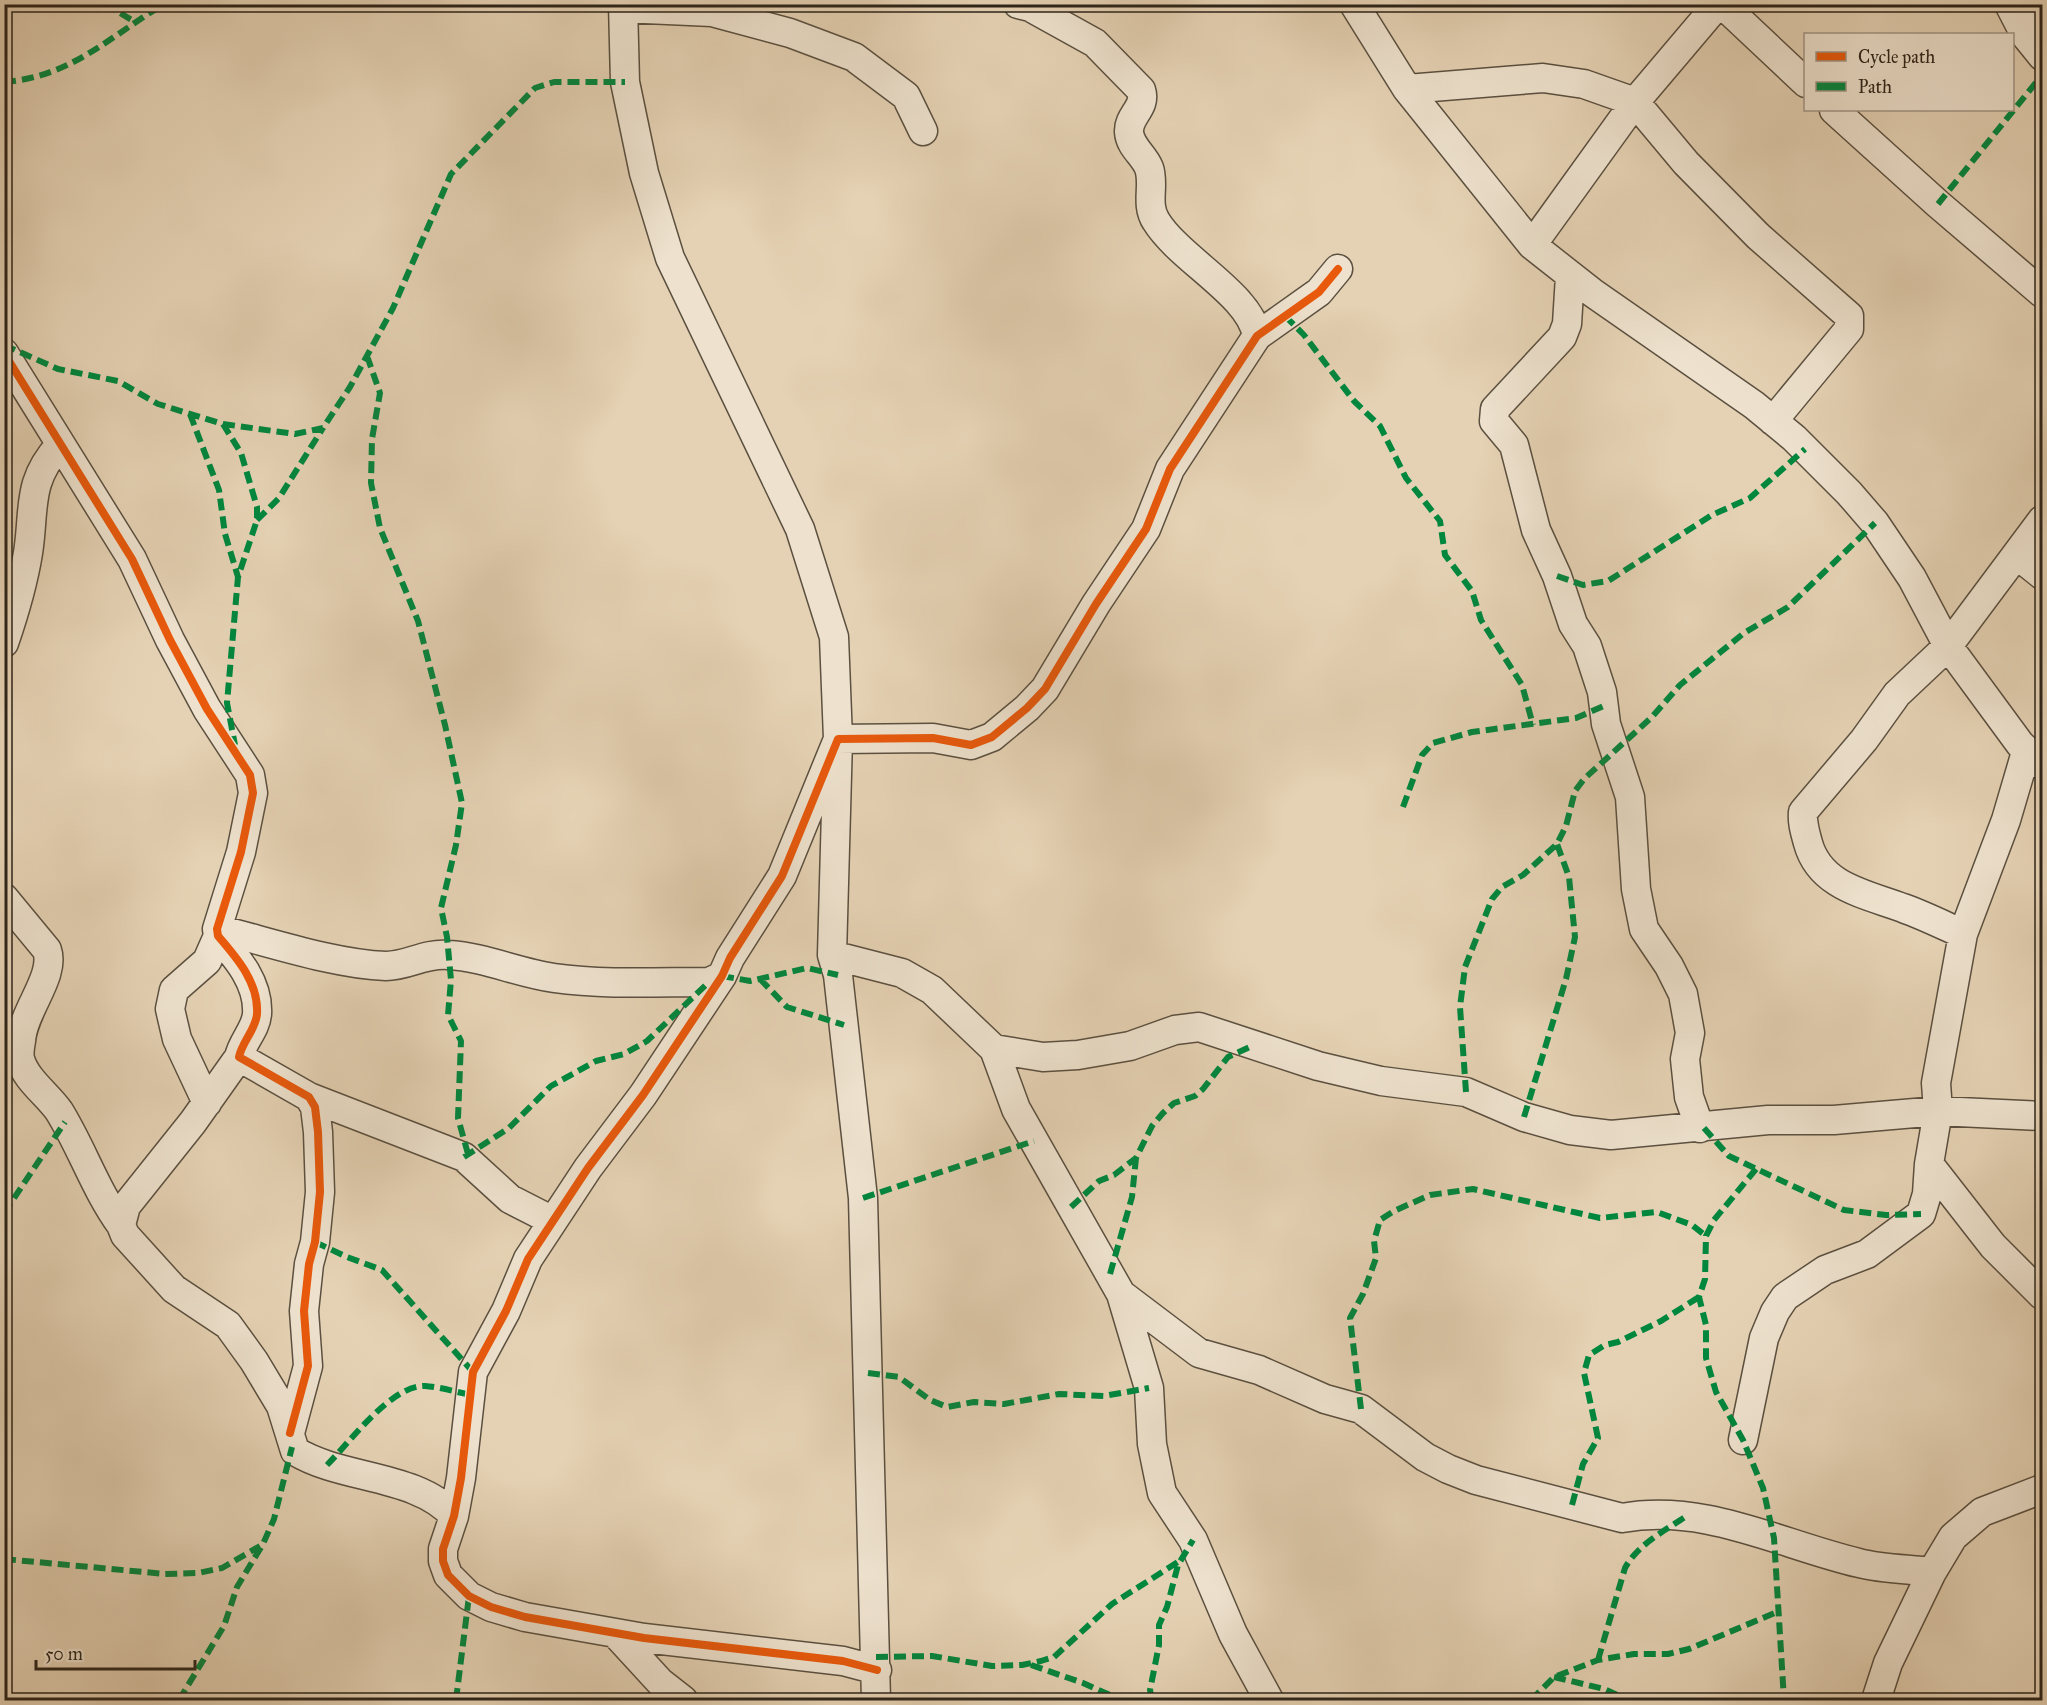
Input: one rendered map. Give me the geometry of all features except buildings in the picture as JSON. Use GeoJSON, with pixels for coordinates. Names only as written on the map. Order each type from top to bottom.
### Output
{"type":"FeatureCollection","features":[{"type":"Feature","properties":{"kind":"street"},"geometry":{"type":"LineString","coordinates":[[1018,4],[1030,7],[1095,43],[1141,90],[1142,105],[1130,123],[1129,132],[1132,143],[1148,166],[1151,179],[1149,197],[1154,219],[1171,243],[1248,313],[1255,324],[1257,336]]}},
{"type":"Feature","properties":{"kind":"street"},"geometry":{"type":"LineString","coordinates":[[1354,4],[1407,89],[1532,245],[1570,276],[1773,420],[1794,438],[1875,522],[1912,578],[1948,646],[2034,759],[2006,819],[1963,934],[1936,1083],[1938,1111],[1929,1164],[1928,1194],[1921,1214],[1867,1254],[1824,1270],[1785,1297],[1775,1312],[1764,1338],[1743,1440]]}},
{"type":"Feature","properties":{"kind":"street"},"geometry":{"type":"LineString","coordinates":[[1532,245],[1635,102],[1720,4],[1804,81]]}},
{"type":"Feature","properties":{"kind":"street"},"geometry":{"type":"LineString","coordinates":[[2009,4],[2034,45]]}},
{"type":"Feature","properties":{"kind":"street"},"geometry":{"type":"LineString","coordinates":[[876,1701],[877,1670],[872,1570],[863,1198],[839,985],[832,955],[838,739],[834,637],[800,529],[670,258],[644,173],[625,82],[623,6],[712,12],[790,33],[854,57],[906,96],[923,131]]}},
{"type":"Feature","properties":{"kind":"street"},"geometry":{"type":"LineString","coordinates":[[2034,45],[2043,6]]}},
{"type":"Feature","properties":{"kind":"street"},"geometry":{"type":"LineString","coordinates":[[1407,89],[1543,78],[1584,84],[1635,102],[1686,163],[1758,236],[1849,316],[1849,329],[1773,420]]}},
{"type":"Feature","properties":{"kind":"street"},"geometry":{"type":"LineString","coordinates":[[1835,111],[1938,204],[2043,293]]}},
{"type":"Feature","properties":{"kind":"street"},"geometry":{"type":"LineString","coordinates":[[838,739],[933,738],[971,745],[992,736],[1027,708],[1045,689],[1096,604],[1146,529],[1175,460],[1257,336],[1320,292],[1338,268]]}},
{"type":"Feature","properties":{"kind":"street"},"geometry":{"type":"LineString","coordinates":[[1570,276],[1567,324],[1562,337],[1495,409],[1494,421],[1514,445],[1536,530],[1557,576],[1573,624],[1587,646],[1602,692],[1606,724],[1630,797],[1636,889],[1644,929],[1669,966],[1683,994],[1690,1033],[1685,1059],[1689,1097],[1701,1128]]}},
{"type":"Feature","properties":{"kind":"street"},"geometry":{"type":"LineString","coordinates":[[4,352],[132,559],[207,709],[250,775],[253,794],[241,852],[218,932],[207,961],[174,990],[170,1009],[177,1039],[207,1103]]}},
{"type":"Feature","properties":{"kind":"street"},"geometry":{"type":"LineString","coordinates":[[4,643],[28,553],[30,509],[38,477],[60,445]]}},
{"type":"Feature","properties":{"kind":"street"},"geometry":{"type":"LineString","coordinates":[[1963,934],[1833,881],[1811,856],[1802,822],[1807,805],[1864,740],[1897,693],[1948,646],[2043,520]]}},
{"type":"Feature","properties":{"kind":"street"},"geometry":{"type":"LineString","coordinates":[[2017,555],[2043,575]]}},
{"type":"Feature","properties":{"kind":"street"},"geometry":{"type":"LineString","coordinates":[[838,739],[783,876],[730,958],[722,976],[643,1095],[588,1168],[528,1259],[506,1311],[473,1372],[468,1430],[454,1516],[443,1549],[443,1561],[448,1575],[469,1596],[491,1607],[525,1617],[615,1633],[843,1660],[877,1670]]}},
{"type":"Feature","properties":{"kind":"street"},"geometry":{"type":"LineString","coordinates":[[4,898],[47,950],[50,959],[40,988],[26,1014],[20,1059],[30,1076],[58,1110],[103,1201],[143,1257],[174,1289],[228,1325],[254,1361],[281,1406],[295,1451],[304,1457],[429,1496],[454,1516]]}},
{"type":"Feature","properties":{"kind":"street"},"geometry":{"type":"LineString","coordinates":[[218,932],[364,964],[401,964],[424,955],[447,954],[481,959],[552,978],[573,980],[709,982],[722,976]]}},
{"type":"Feature","properties":{"kind":"street"},"geometry":{"type":"LineString","coordinates":[[120,1225],[126,1206],[134,1194],[207,1103],[239,1057],[257,1015],[254,994],[246,970],[218,932]]}},
{"type":"Feature","properties":{"kind":"street"},"geometry":{"type":"LineString","coordinates":[[832,955],[902,973],[932,990],[994,1049],[1016,1109],[1120,1294],[1149,1389],[1152,1444],[1162,1493],[1193,1540],[1233,1634],[1269,1701]]}},
{"type":"Feature","properties":{"kind":"street"},"geometry":{"type":"LineString","coordinates":[[994,1049],[1043,1057],[1078,1055],[1130,1046],[1175,1030],[1199,1028],[1328,1068],[1381,1081],[1466,1092],[1524,1117],[1570,1130],[1611,1135],[1768,1120],[1834,1120],[1938,1111],[2043,1116]]}},
{"type":"Feature","properties":{"kind":"street"},"geometry":{"type":"LineString","coordinates":[[239,1057],[309,1097],[464,1157],[510,1199],[553,1221]]}},
{"type":"Feature","properties":{"kind":"street"},"geometry":{"type":"LineString","coordinates":[[290,1433],[308,1366],[304,1311],[320,1192],[317,1124],[315,1107],[309,1097]]}},
{"type":"Feature","properties":{"kind":"street"},"geometry":{"type":"LineString","coordinates":[[1929,1164],[1993,1246],[2043,1295]]}},
{"type":"Feature","properties":{"kind":"street"},"geometry":{"type":"LineString","coordinates":[[1120,1294],[1199,1353],[1259,1370],[1326,1399],[1361,1409],[1425,1457],[1476,1480],[1622,1518],[1644,1514],[1688,1515],[1860,1563],[1932,1572]]}},
{"type":"Feature","properties":{"kind":"street"},"geometry":{"type":"LineString","coordinates":[[1876,1701],[1888,1663],[1932,1572],[1953,1537],[1982,1512],[2043,1489]]}},
{"type":"Feature","properties":{"kind":"street"},"geometry":{"type":"LineString","coordinates":[[615,1633],[660,1682],[683,1701]]}},
{"type":"Feature","properties":{"kind":"marked path"},"geometry":{"type":"LineString","coordinates":[[105,4],[135,22]]}},
{"type":"Feature","properties":{"kind":"marked path"},"geometry":{"type":"LineString","coordinates":[[4,82],[28,79],[70,64],[164,4]]}},
{"type":"Feature","properties":{"kind":"marked path"},"geometry":{"type":"LineString","coordinates":[[2014,110],[2042,75]]}},
{"type":"Feature","properties":{"kind":"marked path"},"geometry":{"type":"LineString","coordinates":[[223,424],[295,434],[323,428],[350,387],[393,308],[451,174],[535,88],[554,82],[625,82]]}},
{"type":"Feature","properties":{"kind":"marked path"},"geometry":{"type":"LineString","coordinates":[[1938,204],[2013,111]]}},
{"type":"Feature","properties":{"kind":"marked path"},"geometry":{"type":"LineString","coordinates":[[1285,316],[1304,335],[1354,401],[1380,426],[1406,478],[1440,521],[1445,555],[1472,591],[1481,620],[1522,685],[1533,725]]}},
{"type":"Feature","properties":{"kind":"marked path"},"geometry":{"type":"LineString","coordinates":[[4,345],[58,369],[118,381],[158,404],[223,424],[241,453],[257,507],[257,520],[238,577],[227,703],[235,745]]}},
{"type":"Feature","properties":{"kind":"marked path"},"geometry":{"type":"LineString","coordinates":[[367,356],[380,393],[372,439],[371,483],[380,528],[418,621],[445,725],[462,803],[456,845],[441,908],[447,937],[451,980],[448,1015],[461,1041],[458,1118],[468,1154]]}},
{"type":"Feature","properties":{"kind":"marked path"},"geometry":{"type":"LineString","coordinates":[[190,414],[219,490],[225,534],[238,577]]}},
{"type":"Feature","properties":{"kind":"marked path"},"geometry":{"type":"LineString","coordinates":[[257,520],[279,498],[323,428]]}},
{"type":"Feature","properties":{"kind":"marked path"},"geometry":{"type":"LineString","coordinates":[[1557,576],[1583,585],[1608,581],[1712,515],[1750,498],[1805,449]]}},
{"type":"Feature","properties":{"kind":"marked path"},"geometry":{"type":"LineString","coordinates":[[1466,1092],[1460,1007],[1465,967],[1492,899],[1502,887],[1523,875],[1557,844],[1566,826],[1575,791],[1584,779],[1652,717],[1680,685],[1744,633],[1788,607],[1875,523]]}},
{"type":"Feature","properties":{"kind":"marked path"},"geometry":{"type":"LineString","coordinates":[[1403,807],[1422,755],[1433,743],[1472,732],[1576,718],[1604,706]]}},
{"type":"Feature","properties":{"kind":"marked path"},"geometry":{"type":"LineString","coordinates":[[1524,1117],[1566,979],[1575,937],[1569,877],[1557,844]]}},
{"type":"Feature","properties":{"kind":"marked path"},"geometry":{"type":"LineString","coordinates":[[722,976],[750,981],[807,968],[838,975]]}},
{"type":"Feature","properties":{"kind":"marked path"},"geometry":{"type":"LineString","coordinates":[[760,979],[787,1007],[844,1025]]}},
{"type":"Feature","properties":{"kind":"marked path"},"geometry":{"type":"LineString","coordinates":[[464,1157],[509,1128],[551,1086],[596,1061],[624,1054],[647,1041],[709,982]]}},
{"type":"Feature","properties":{"kind":"marked path"},"geometry":{"type":"LineString","coordinates":[[1071,1207],[1099,1181],[1114,1175],[1136,1158],[1152,1126],[1174,1103],[1195,1096],[1228,1057],[1254,1045]]}},
{"type":"Feature","properties":{"kind":"marked path"},"geometry":{"type":"LineString","coordinates":[[4,1213],[65,1122]]}},
{"type":"Feature","properties":{"kind":"marked path"},"geometry":{"type":"LineString","coordinates":[[1704,1128],[1729,1156],[1844,1210],[1886,1215],[1921,1214]]}},
{"type":"Feature","properties":{"kind":"marked path"},"geometry":{"type":"LineString","coordinates":[[863,1198],[1034,1141]]}},
{"type":"Feature","properties":{"kind":"marked path"},"geometry":{"type":"LineString","coordinates":[[1110,1274],[1132,1197],[1136,1158]]}},
{"type":"Feature","properties":{"kind":"marked path"},"geometry":{"type":"LineString","coordinates":[[1756,1169],[1714,1220],[1706,1236],[1705,1279],[1699,1297],[1706,1325],[1706,1358],[1716,1392],[1743,1440],[1763,1488],[1774,1538],[1784,1700]]}},
{"type":"Feature","properties":{"kind":"marked path"},"geometry":{"type":"LineString","coordinates":[[1361,1409],[1350,1318],[1363,1294],[1376,1258],[1374,1241],[1380,1220],[1394,1211],[1430,1195],[1473,1189],[1600,1218],[1657,1212],[1692,1225],[1706,1236]]}},
{"type":"Feature","properties":{"kind":"marked path"},"geometry":{"type":"LineString","coordinates":[[315,1242],[382,1270],[473,1372]]}},
{"type":"Feature","properties":{"kind":"marked path"},"geometry":{"type":"LineString","coordinates":[[1572,1505],[1583,1464],[1598,1438],[1584,1373],[1589,1355],[1605,1345],[1618,1342],[1661,1321],[1699,1297]]}},
{"type":"Feature","properties":{"kind":"marked path"},"geometry":{"type":"LineString","coordinates":[[868,1373],[899,1377],[930,1400],[947,1407],[974,1402],[1004,1404],[1059,1394],[1104,1396],[1149,1388]]}},
{"type":"Feature","properties":{"kind":"marked path"},"geometry":{"type":"LineString","coordinates":[[327,1465],[385,1404],[412,1388],[425,1386],[442,1388],[471,1395]]}},
{"type":"Feature","properties":{"kind":"marked path"},"geometry":{"type":"LineString","coordinates":[[179,1700],[224,1626],[237,1587],[263,1544],[274,1519],[292,1447]]}},
{"type":"Feature","properties":{"kind":"marked path"},"geometry":{"type":"LineString","coordinates":[[1598,1660],[1625,1568],[1645,1545],[1688,1515]]}},
{"type":"Feature","properties":{"kind":"marked path"},"geometry":{"type":"LineString","coordinates":[[1152,1700],[1150,1690],[1159,1645],[1159,1625],[1167,1607],[1178,1565],[1193,1540]]}},
{"type":"Feature","properties":{"kind":"marked path"},"geometry":{"type":"LineString","coordinates":[[4,1559],[165,1574],[198,1573],[222,1568],[260,1546]]}},
{"type":"Feature","properties":{"kind":"marked path"},"geometry":{"type":"LineString","coordinates":[[876,1657],[932,1656],[992,1666],[1022,1665],[1054,1657],[1112,1604],[1181,1560]]}},
{"type":"Feature","properties":{"kind":"marked path"},"geometry":{"type":"LineString","coordinates":[[456,1700],[469,1596]]}},
{"type":"Feature","properties":{"kind":"marked path"},"geometry":{"type":"LineString","coordinates":[[1531,1700],[1554,1677],[1598,1660],[1634,1654],[1668,1654],[1689,1649],[1777,1612]]}},
{"type":"Feature","properties":{"kind":"marked path"},"geometry":{"type":"LineString","coordinates":[[1031,1665],[1083,1683],[1121,1700]]}},
{"type":"Feature","properties":{"kind":"marked path"},"geometry":{"type":"LineString","coordinates":[[1554,1677],[1604,1689],[1628,1700]]}},
{"type":"Feature","properties":{"kind":"cycle path"},"geometry":{"type":"LineString","coordinates":[[877,1670],[843,1661],[644,1638],[525,1617],[491,1607],[469,1596],[448,1575],[443,1561],[443,1549],[454,1516],[461,1478],[473,1372],[506,1311],[528,1259],[588,1168],[643,1095],[722,976],[730,958],[782,876],[838,739],[933,738],[971,745],[992,737],[1027,708],[1045,689],[1096,604],[1146,529],[1170,469],[1257,336],[1319,292],[1338,269]]}},
{"type":"Feature","properties":{"kind":"cycle path"},"geometry":{"type":"LineString","coordinates":[[4,353],[132,559],[170,640],[207,709],[250,775],[253,793],[241,852],[217,929],[218,936],[251,981],[257,1003],[256,1020],[239,1057],[309,1097],[315,1107],[318,1132],[320,1192],[304,1311],[308,1366],[290,1433]]}}]}
